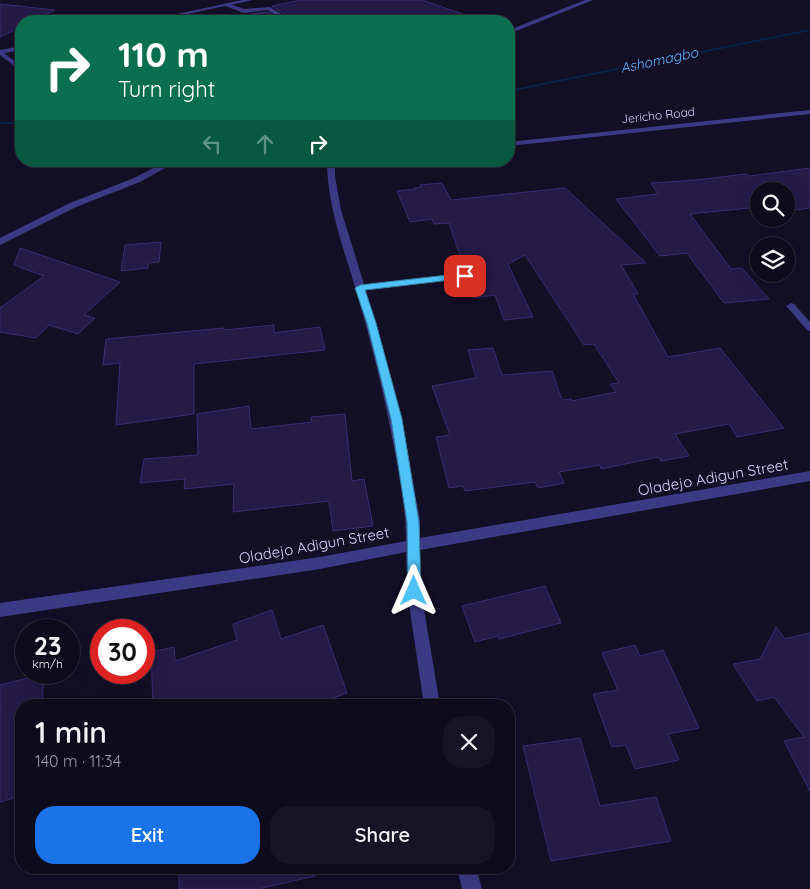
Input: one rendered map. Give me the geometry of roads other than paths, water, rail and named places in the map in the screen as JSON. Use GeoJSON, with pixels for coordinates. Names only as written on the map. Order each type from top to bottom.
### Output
{"type":"FeatureCollection","features":[{"type":"Feature","properties":{"kind":"street"},"geometry":{"type":"LineString","coordinates":[[178,15],[250,0]]}},
{"type":"Feature","properties":{"kind":"street"},"geometry":{"type":"LineString","coordinates":[[515,30],[590,0]]}},
{"type":"Feature","properties":{"kind":"street"},"geometry":{"type":"LineString","coordinates":[[0,52],[15,49]]}},
{"type":"Feature","properties":{"kind":"street"},"geometry":{"type":"LineString","coordinates":[[0,52],[15,64]]}},
{"type":"Feature","properties":{"kind":"street","name":"Jericho Road"},"geometry":{"type":"LineString","coordinates":[[515,143],[810,112]]}},
{"type":"Feature","properties":{"kind":"street"},"geometry":{"type":"LineString","coordinates":[[0,242],[73,205],[137,180],[162,167]]}},
{"type":"Feature","properties":{"kind":"street"},"geometry":{"type":"LineString","coordinates":[[331,167],[337,210],[371,323],[396,419],[413,522],[414,591],[431,699]]}},
{"type":"Feature","properties":{"kind":"street","name":"Oladejo Adigun Street"},"geometry":{"type":"LineString","coordinates":[[0,610],[320,563],[414,544],[810,476]]}},
{"type":"Feature","properties":{"kind":"street"},"geometry":{"type":"LineString","coordinates":[[468,874],[472,889]]}},
{"type":"Feature","properties":{"kind":"lane"},"geometry":{"type":"LineString","coordinates":[[227,5],[244,11],[268,8],[280,15]]}},
{"type":"Feature","properties":{"kind":"lane"},"geometry":{"type":"LineString","coordinates":[[360,288],[465,276]]}},
{"type":"Feature","properties":{"kind":"lane"},"geometry":{"type":"LineString","coordinates":[[791,306],[810,328]]}},
{"type":"Feature","properties":{"kind":"waterway","name":"Ashomagbo"},"geometry":{"type":"LineString","coordinates":[[515,90],[810,30]]}},
{"type":"Feature","properties":{"kind":"waterway","name":"Ashomagbo"},"geometry":{"type":"LineString","coordinates":[[0,123],[15,123]]}}]}
